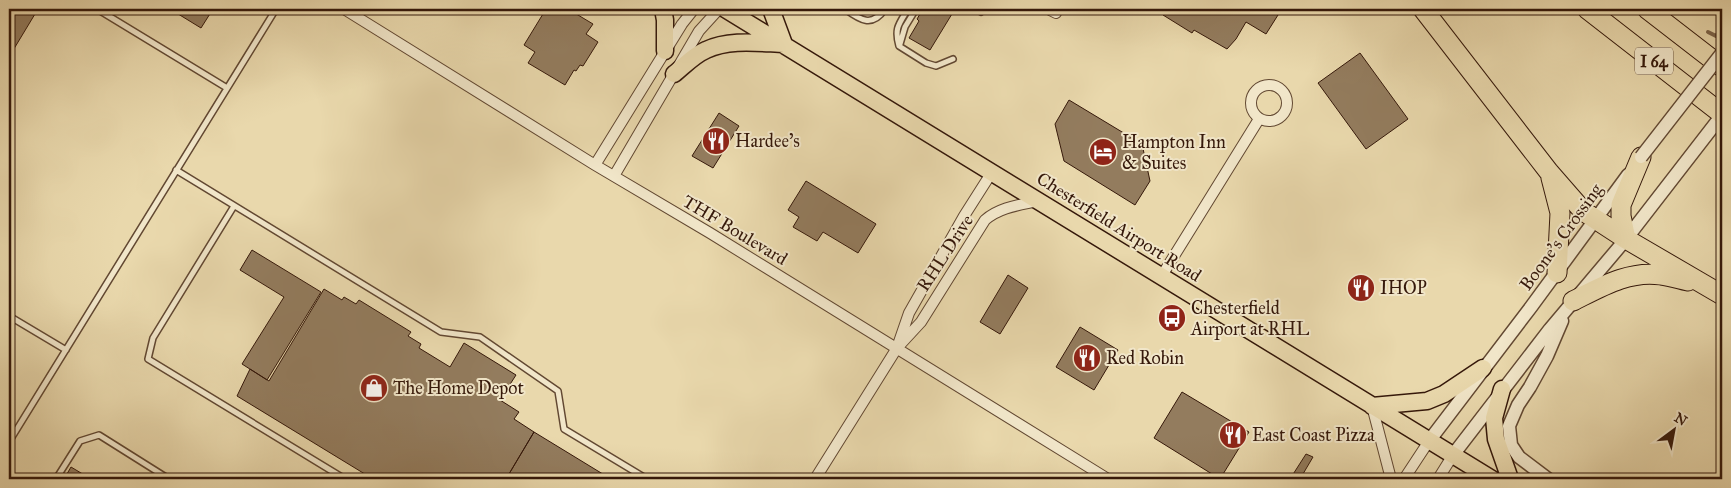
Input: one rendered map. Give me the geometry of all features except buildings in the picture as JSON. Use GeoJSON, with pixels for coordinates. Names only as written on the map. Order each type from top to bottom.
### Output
{"type":"FeatureCollection","features":[{"type":"Feature","properties":{"kind":"highway"},"geometry":{"type":"LineString","coordinates":[[1423,9],[1549,172],[1583,212],[1722,295]]}},
{"type":"Feature","properties":{"kind":"highway","name":"I 64"},"geometry":{"type":"LineString","coordinates":[[1586,9],[1722,115]]}},
{"type":"Feature","properties":{"kind":"highway","name":"I 64"},"geometry":{"type":"LineString","coordinates":[[1647,9],[1722,67]]}},
{"type":"Feature","properties":{"kind":"highway"},"geometry":{"type":"LineString","coordinates":[[1626,239],[1620,216],[1620,205],[1641,157]]}},
{"type":"Feature","properties":{"kind":"highway"},"geometry":{"type":"LineString","coordinates":[[1549,172],[1560,213],[1557,273]]}},
{"type":"Feature","properties":{"kind":"highway"},"geometry":{"type":"LineString","coordinates":[[1570,305],[1616,279],[1637,275],[1660,275],[1701,284]]}},
{"type":"Feature","properties":{"kind":"main road"},"geometry":{"type":"LineString","coordinates":[[663,9],[665,51]]}},
{"type":"Feature","properties":{"kind":"main road","name":"Chesterfield Airport Road"},"geometry":{"type":"LineString","coordinates":[[725,9],[1492,479]]}},
{"type":"Feature","properties":{"kind":"main road"},"geometry":{"type":"LineString","coordinates":[[674,74],[704,51],[717,46],[730,43],[784,44],[771,9]]}},
{"type":"Feature","properties":{"kind":"main road"},"geometry":{"type":"LineString","coordinates":[[1372,406],[1427,400],[1444,394],[1484,368]]}},
{"type":"Feature","properties":{"kind":"main road"},"geometry":{"type":"LineString","coordinates":[[1502,390],[1494,418],[1496,439],[1510,479]]}},
{"type":"Feature","properties":{"kind":"street","name":"THF Boulevard"},"geometry":{"type":"LineString","coordinates":[[344,9],[1108,479]]}},
{"type":"Feature","properties":{"kind":"street"},"geometry":{"type":"LineString","coordinates":[[595,165],[665,51],[694,9]]}},
{"type":"Feature","properties":{"kind":"street"},"geometry":{"type":"LineString","coordinates":[[614,176],[699,31],[719,9]]}},
{"type":"Feature","properties":{"kind":"street","name":"Boone's Crossing"},"geometry":{"type":"LineString","coordinates":[[1429,441],[1557,273],[1641,157],[1722,53]]}},
{"type":"Feature","properties":{"kind":"street"},"geometry":{"type":"LineString","coordinates":[[1438,479],[1502,390],[1626,239],[1722,115]]}},
{"type":"Feature","properties":{"kind":"street"},"geometry":{"type":"LineString","coordinates":[[1161,277],[1260,119]]}},
{"type":"Feature","properties":{"kind":"street","name":"RHL Drive"},"geometry":{"type":"LineString","coordinates":[[897,348],[909,314],[964,216],[992,172]]}},
{"type":"Feature","properties":{"kind":"street","name":"RHL Drive"},"geometry":{"type":"LineString","coordinates":[[815,479],[897,348],[921,322],[985,220],[1002,210],[1038,201]]}},
{"type":"Feature","properties":{"kind":"street"},"geometry":{"type":"LineString","coordinates":[[1548,479],[1519,457],[1511,445],[1509,426],[1518,405],[1547,356],[1570,305]]}},
{"type":"Feature","properties":{"kind":"street"},"geometry":{"type":"LineString","coordinates":[[1372,406],[1391,479]]}},
{"type":"Feature","properties":{"kind":"street"},"geometry":{"type":"LineString","coordinates":[[1404,479],[1429,441]]}},
{"type":"Feature","properties":{"kind":"lane"},"geometry":{"type":"LineString","coordinates":[[97,9],[227,88]]}},
{"type":"Feature","properties":{"kind":"lane"},"geometry":{"type":"LineString","coordinates":[[9,442],[276,9]]}},
{"type":"Feature","properties":{"kind":"lane"},"geometry":{"type":"LineString","coordinates":[[845,9],[863,21],[872,21],[880,17],[885,9]]}},
{"type":"Feature","properties":{"kind":"lane"},"geometry":{"type":"LineString","coordinates":[[908,9],[896,33],[899,46],[926,63],[936,66],[953,59]]}},
{"type":"Feature","properties":{"kind":"lane"},"geometry":{"type":"LineString","coordinates":[[899,46],[905,27],[916,9]]}},
{"type":"Feature","properties":{"kind":"lane"},"geometry":{"type":"LineString","coordinates":[[176,170],[441,332],[480,337],[558,390],[564,428],[647,479]]}},
{"type":"Feature","properties":{"kind":"lane"},"geometry":{"type":"LineString","coordinates":[[234,206],[154,338],[148,359],[345,479]]}},
{"type":"Feature","properties":{"kind":"lane"},"geometry":{"type":"LineString","coordinates":[[9,316],[66,350]]}},
{"type":"Feature","properties":{"kind":"lane"},"geometry":{"type":"LineString","coordinates":[[56,479],[80,441],[99,435],[169,479]]}},
{"type":"Feature","properties":{"kind":"waterway"},"geometry":{"type":"LineString","coordinates":[[1708,32],[1716,36],[1722,28]]}},
{"type":"Feature","properties":{"kind":"place","name":"Hardee's"},"geometry":{"type":"Point","coordinates":[716,141]}},
{"type":"Feature","properties":{"kind":"place","name":"Hampton Inn & Suites"},"geometry":{"type":"Point","coordinates":[1103,152]}},
{"type":"Feature","properties":{"kind":"place","name":"IHOP"},"geometry":{"type":"Point","coordinates":[1361,288]}},
{"type":"Feature","properties":{"kind":"place","name":"Chesterfield Airport at RHL"},"geometry":{"type":"Point","coordinates":[1172,318]}},
{"type":"Feature","properties":{"kind":"place","name":"Red Robin"},"geometry":{"type":"Point","coordinates":[1087,358]}},
{"type":"Feature","properties":{"kind":"place","name":"The Home Depot"},"geometry":{"type":"Point","coordinates":[374,388]}},
{"type":"Feature","properties":{"kind":"place","name":"East Coast Pizza"},"geometry":{"type":"Point","coordinates":[1233,435]}}]}
